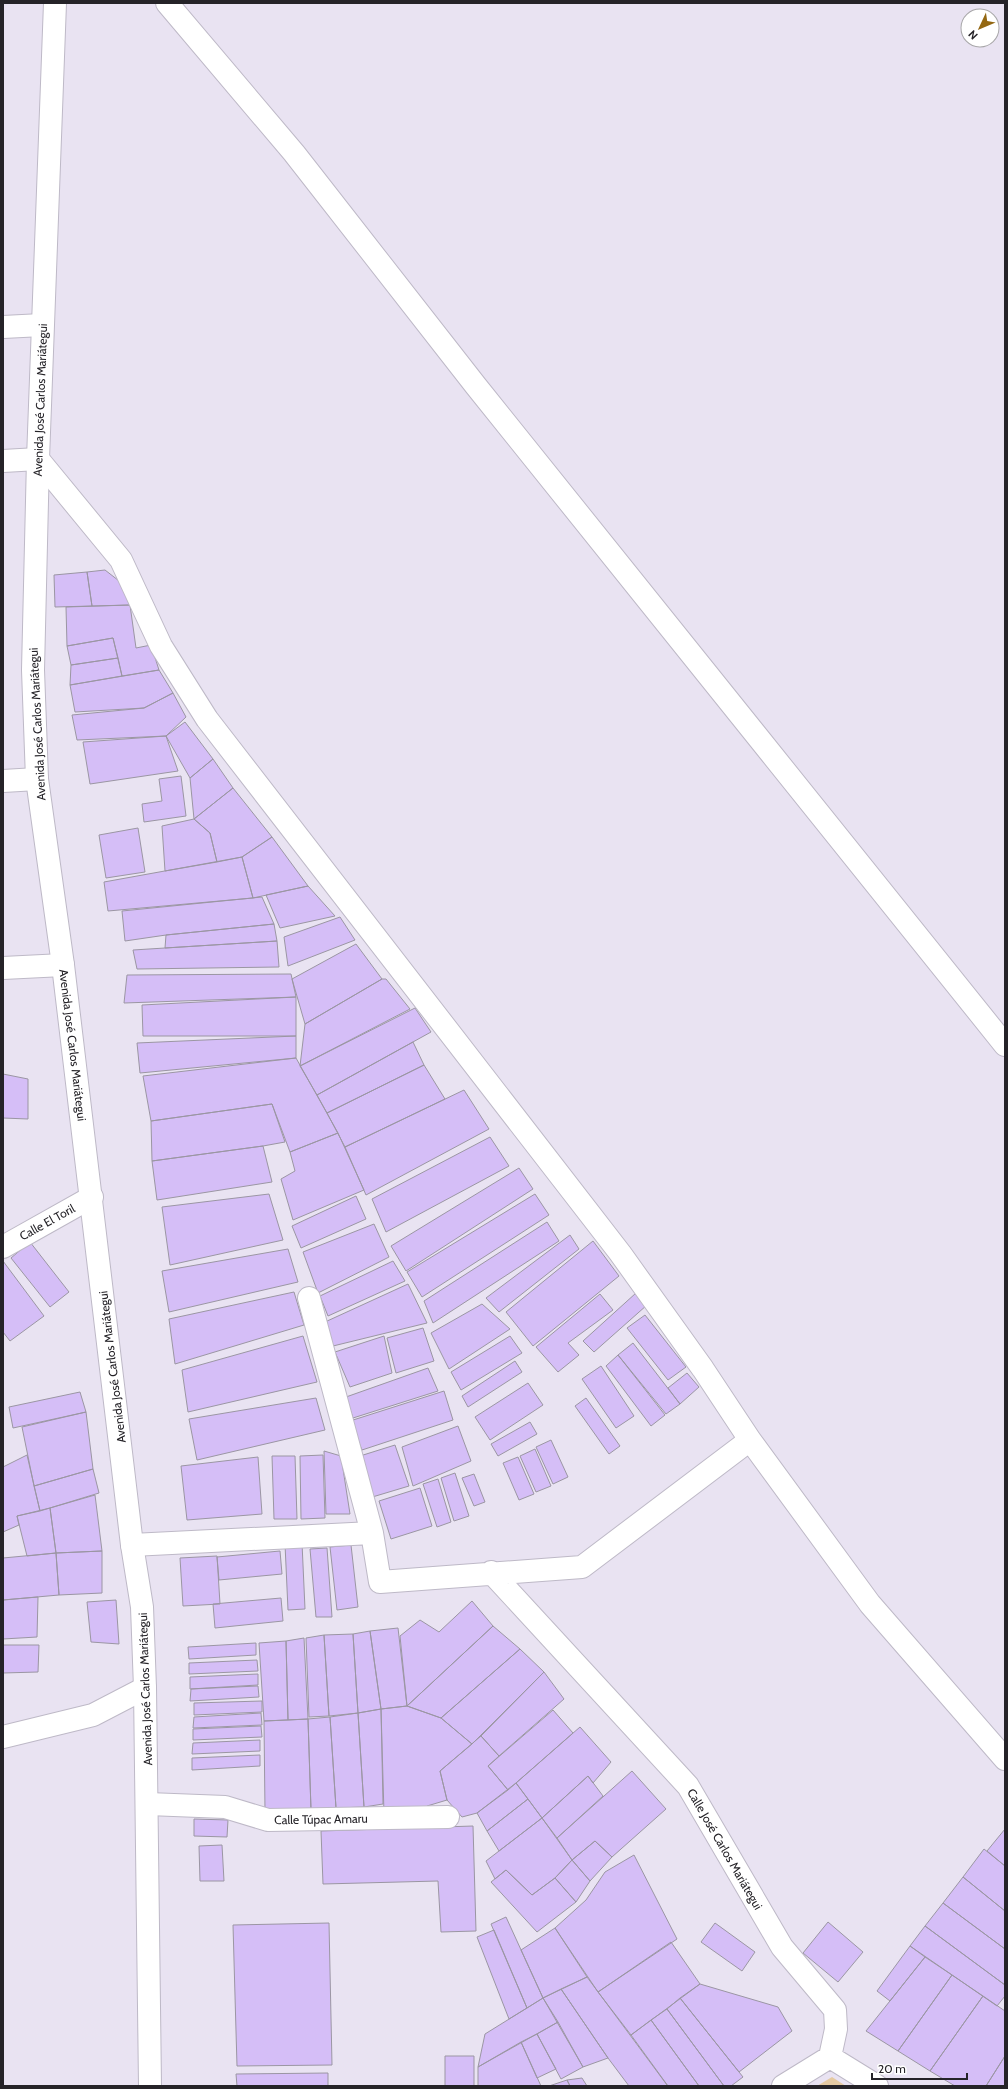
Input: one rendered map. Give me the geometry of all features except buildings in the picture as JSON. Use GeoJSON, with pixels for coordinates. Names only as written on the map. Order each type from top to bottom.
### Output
{"type":"FeatureCollection","features":[{"type":"Feature","properties":{"kind":"street","name":"Avenida José Carlos Mariátegui"},"geometry":{"type":"LineString","coordinates":[[55,3],[42,325],[33,670],[37,779],[63,965],[92,1197],[132,1545],[142,1607],[148,1804],[150,2086]]}},
{"type":"Feature","properties":{"kind":"street"},"geometry":{"type":"LineString","coordinates":[[167,3],[294,154],[476,386],[1005,1045]]}},
{"type":"Feature","properties":{"kind":"street"},"geometry":{"type":"LineString","coordinates":[[3,327],[42,325]]}},
{"type":"Feature","properties":{"kind":"street"},"geometry":{"type":"LineString","coordinates":[[3,461],[38,459],[121,560],[161,646],[207,719],[620,1253],[703,1369],[750,1440],[870,1604],[1005,1759]]}},
{"type":"Feature","properties":{"kind":"street"},"geometry":{"type":"LineString","coordinates":[[3,781],[37,779]]}},
{"type":"Feature","properties":{"kind":"street"},"geometry":{"type":"LineString","coordinates":[[3,968],[63,965]]}},
{"type":"Feature","properties":{"kind":"street","name":"Calle El Toril"},"geometry":{"type":"LineString","coordinates":[[3,1247],[92,1197]]}},
{"type":"Feature","properties":{"kind":"street"},"geometry":{"type":"LineString","coordinates":[[309,1298],[372,1532],[380,1582],[491,1572],[582,1567],[750,1440]]}},
{"type":"Feature","properties":{"kind":"street"},"geometry":{"type":"LineString","coordinates":[[132,1545],[372,1532]]}},
{"type":"Feature","properties":{"kind":"street","name":"Calle José Carlos Mariátegui"},"geometry":{"type":"LineString","coordinates":[[491,1572],[688,1786],[782,1947],[835,2010],[836,2029],[830,2057]]}},
{"type":"Feature","properties":{"kind":"street"},"geometry":{"type":"LineString","coordinates":[[3,1737],[93,1715],[145,1688]]}},
{"type":"Feature","properties":{"kind":"street","name":"Calle Túpac Amaru"},"geometry":{"type":"LineString","coordinates":[[148,1804],[225,1807],[268,1820],[448,1817]]}},
{"type":"Feature","properties":{"kind":"street"},"geometry":{"type":"LineString","coordinates":[[783,2086],[830,2057],[877,2086]]}},
{"type":"Feature","properties":{"kind":"shaded area"},"geometry":{"type":"Polygon","coordinates":[[[832,2077],[846,2086],[817,2086],[832,2077]]]}}]}
